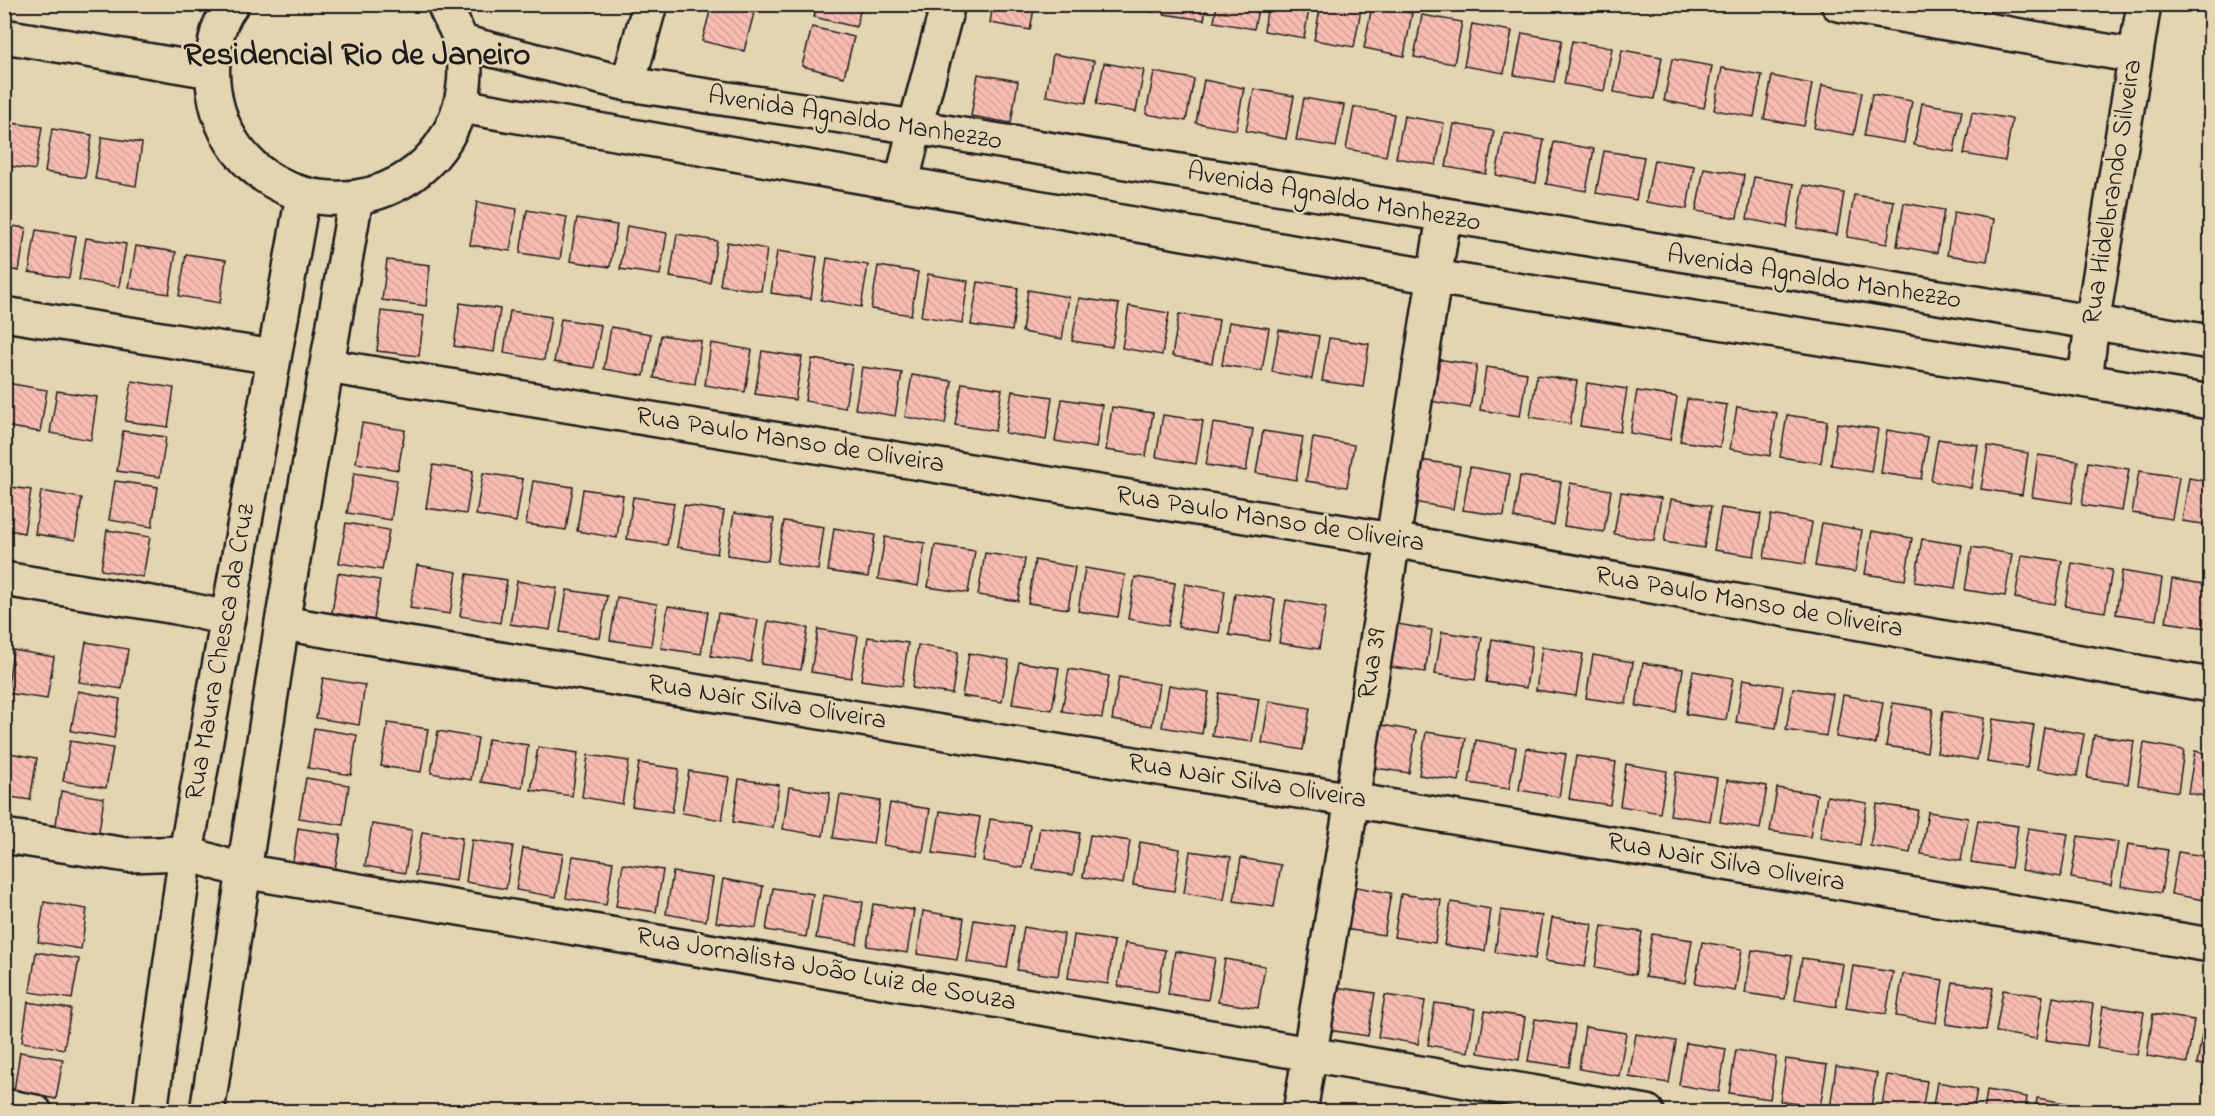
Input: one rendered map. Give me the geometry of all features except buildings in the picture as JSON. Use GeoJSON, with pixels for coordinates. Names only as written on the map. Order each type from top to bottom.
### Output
{"type":"FeatureCollection","features":[{"type":"Feature","properties":{"kind":"street"},"geometry":{"type":"LineString","coordinates":[[221,6],[211,71],[217,112],[236,149],[266,177],[303,195],[330,200],[356,198],[385,191],[426,164],[450,133],[460,106],[465,74],[461,42],[444,4]]}},
{"type":"Feature","properties":{"kind":"street"},"geometry":{"type":"LineString","coordinates":[[628,84],[650,4]]}},
{"type":"Feature","properties":{"kind":"street"},"geometry":{"type":"LineString","coordinates":[[902,182],[948,4]]}},
{"type":"Feature","properties":{"kind":"street"},"geometry":{"type":"LineString","coordinates":[[1838,4],[2136,56]]}},
{"type":"Feature","properties":{"kind":"street","name":"Rua Hidelbrando Silveira"},"geometry":{"type":"LineString","coordinates":[[2085,380],[2144,4]]}},
{"type":"Feature","properties":{"kind":"street"},"geometry":{"type":"LineString","coordinates":[[4,36],[211,71]]}},
{"type":"Feature","properties":{"kind":"street","name":"Avenida Agnaldo Manhezzo"},"geometry":{"type":"LineString","coordinates":[[461,42],[628,84],[915,127],[2211,342]]}},
{"type":"Feature","properties":{"kind":"street","name":"Avenida Agnaldo Manhezzo"},"geometry":{"type":"LineString","coordinates":[[460,106],[1434,277],[2211,402]]}},
{"type":"Feature","properties":{"kind":"street","name":"Rua Maura Chesca da Cruz"},"geometry":{"type":"LineString","coordinates":[[150,1112],[186,853],[303,195]]}},
{"type":"Feature","properties":{"kind":"street","name":"Rua Maura Chesca da Cruz"},"geometry":{"type":"LineString","coordinates":[[207,1112],[282,624],[356,198]]}},
{"type":"Feature","properties":{"kind":"street","name":"Rua 39"},"geometry":{"type":"LineString","coordinates":[[1300,1112],[1352,800],[1444,216]]}},
{"type":"Feature","properties":{"kind":"street"},"geometry":{"type":"LineString","coordinates":[[4,314],[274,357]]}},
{"type":"Feature","properties":{"kind":"street","name":"Rua Paulo Manso de Oliveira"},"geometry":{"type":"LineString","coordinates":[[327,366],[1392,540],[2211,685]]}},
{"type":"Feature","properties":{"kind":"street"},"geometry":{"type":"LineString","coordinates":[[4,579],[176,607],[227,618]]}},
{"type":"Feature","properties":{"kind":"street","name":"Rua Nair Silva Oliveira"},"geometry":{"type":"LineString","coordinates":[[282,624],[1352,800],[2211,945]]}},
{"type":"Feature","properties":{"kind":"street","name":"Rua Jornalista João Luiz de Souza"},"geometry":{"type":"LineString","coordinates":[[4,836],[127,855],[186,853],[243,871],[1647,1112]]}},
{"type":"Feature","properties":{"kind":"street"},"geometry":{"type":"LineString","coordinates":[[4,1106],[35,1112]]}},
{"type":"Feature","properties":{"kind":"district","name":"Residencial Rio de Janeiro"},"geometry":{"type":"Point","coordinates":[357,56]}}]}
